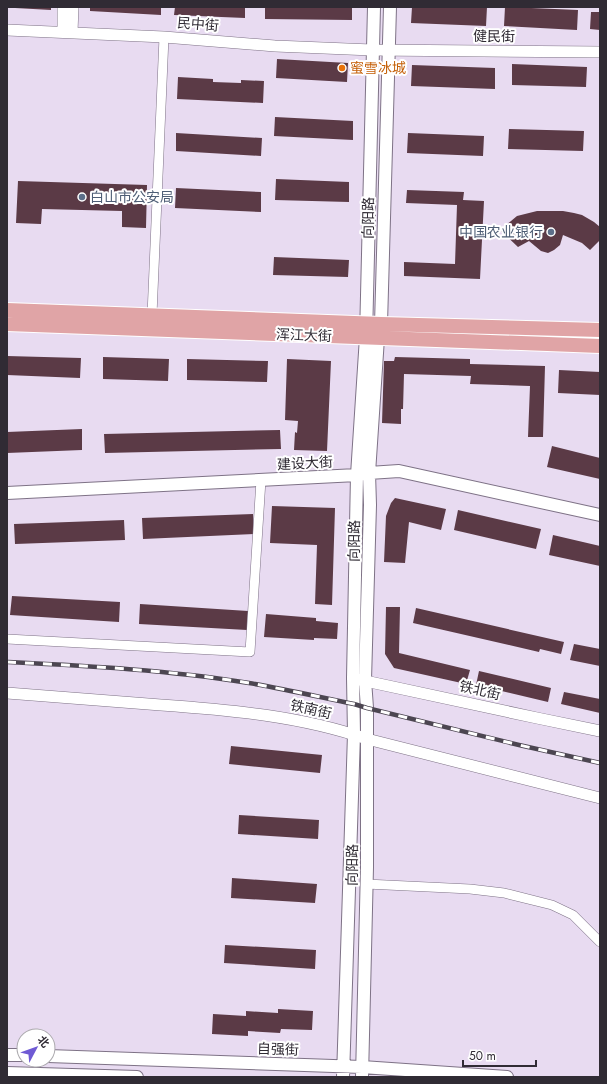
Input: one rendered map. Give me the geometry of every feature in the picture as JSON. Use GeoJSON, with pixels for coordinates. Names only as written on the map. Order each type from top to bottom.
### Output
{"type":"FeatureCollection","features":[{"type":"Feature","properties":{"kind":"main road","name":"向阳路"},"geometry":{"type":"LineString","coordinates":[[362,1072],[366,884],[367,739],[365,680],[370,505],[369,473],[372,337],[366,323],[374,7]]}},
{"type":"Feature","properties":{"kind":"main road","name":"向阳路"},"geometry":{"type":"LineString","coordinates":[[343,1072],[354,734],[353,678],[357,476],[372,337],[380,324],[390,7]]}},
{"type":"Feature","properties":{"kind":"main road","name":"浑江大街"},"geometry":{"type":"LineString","coordinates":[[7,310],[380,324],[600,330]]}},
{"type":"Feature","properties":{"kind":"main road","name":"浑江大街"},"geometry":{"type":"LineString","coordinates":[[7,324],[600,346]]}},
{"type":"Feature","properties":{"kind":"main road","name":"建设大街"},"geometry":{"type":"LineString","coordinates":[[7,493],[357,476],[369,473],[399,472],[600,515]]}},
{"type":"Feature","properties":{"kind":"main road","name":"自强街"},"geometry":{"type":"LineString","coordinates":[[56,1056],[294,1065],[343,1072],[507,1077]]}},
{"type":"Feature","properties":{"kind":"main road"},"geometry":{"type":"LineString","coordinates":[[7,1073],[137,1077]]}},
{"type":"Feature","properties":{"kind":"street"},"geometry":{"type":"LineString","coordinates":[[63,7],[67,32]]}},
{"type":"Feature","properties":{"kind":"street"},"geometry":{"type":"LineString","coordinates":[[67,32],[73,7]]}},
{"type":"Feature","properties":{"kind":"street","name":"民中街"},"geometry":{"type":"LineString","coordinates":[[7,30],[164,37],[275,46],[388,50]]}},
{"type":"Feature","properties":{"kind":"street"},"geometry":{"type":"LineString","coordinates":[[152,315],[164,37]]}},
{"type":"Feature","properties":{"kind":"street","name":"健民街"},"geometry":{"type":"LineString","coordinates":[[388,50],[600,52]]}},
{"type":"Feature","properties":{"kind":"street"},"geometry":{"type":"LineString","coordinates":[[7,639],[250,652],[261,480]]}},
{"type":"Feature","properties":{"kind":"street","name":"铁北街"},"geometry":{"type":"LineString","coordinates":[[353,678],[600,731]]}},
{"type":"Feature","properties":{"kind":"street","name":"铁南街"},"geometry":{"type":"LineString","coordinates":[[7,693],[249,713],[285,718],[354,734],[367,739],[600,798]]}},
{"type":"Feature","properties":{"kind":"street"},"geometry":{"type":"LineString","coordinates":[[366,884],[470,889],[504,893],[552,905],[573,915],[600,942]]}},
{"type":"Feature","properties":{"kind":"building"},"geometry":{"type":"Polygon","coordinates":[[[51,7],[51,10],[15,8],[51,7]]]}},
{"type":"Feature","properties":{"kind":"building"},"geometry":{"type":"Polygon","coordinates":[[[90,7],[161,7],[161,15],[90,11],[90,7]]]}},
{"type":"Feature","properties":{"kind":"building"},"geometry":{"type":"Polygon","coordinates":[[[175,7],[245,7],[245,18],[174,15],[175,7]]]}},
{"type":"Feature","properties":{"kind":"building"},"geometry":{"type":"Polygon","coordinates":[[[265,7],[352,7],[352,20],[265,19],[265,7]]]}},
{"type":"Feature","properties":{"kind":"building"},"geometry":{"type":"Polygon","coordinates":[[[412,7],[487,7],[486,26],[411,23],[412,7]]]}},
{"type":"Feature","properties":{"kind":"building"},"geometry":{"type":"Polygon","coordinates":[[[505,7],[578,10],[577,30],[504,26],[505,7]]]}},
{"type":"Feature","properties":{"kind":"building"},"geometry":{"type":"Polygon","coordinates":[[[591,12],[600,12],[600,30],[590,29],[591,12]]]}},
{"type":"Feature","properties":{"kind":"building"},"geometry":{"type":"Polygon","coordinates":[[[277,59],[348,63],[347,82],[276,78],[277,59]]]}},
{"type":"Feature","properties":{"kind":"building"},"geometry":{"type":"Polygon","coordinates":[[[512,64],[587,67],[586,87],[512,85],[512,64]]]}},
{"type":"Feature","properties":{"kind":"building"},"geometry":{"type":"Polygon","coordinates":[[[412,65],[495,68],[495,89],[411,86],[412,65]]]}},
{"type":"Feature","properties":{"kind":"building"},"geometry":{"type":"Polygon","coordinates":[[[178,77],[213,79],[213,82],[241,83],[241,80],[264,81],[263,103],[177,99],[178,77]]]}},
{"type":"Feature","properties":{"kind":"building"},"geometry":{"type":"Polygon","coordinates":[[[275,117],[353,121],[353,140],[274,136],[275,117]]]}},
{"type":"Feature","properties":{"kind":"building"},"geometry":{"type":"Polygon","coordinates":[[[509,129],[584,131],[583,151],[508,149],[509,129]]]}},
{"type":"Feature","properties":{"kind":"building"},"geometry":{"type":"Polygon","coordinates":[[[176,133],[262,138],[261,156],[176,151],[176,133]]]}},
{"type":"Feature","properties":{"kind":"building"},"geometry":{"type":"Polygon","coordinates":[[[408,133],[484,136],[483,156],[407,153],[408,133]]]}},
{"type":"Feature","properties":{"kind":"building"},"geometry":{"type":"Polygon","coordinates":[[[276,179],[349,182],[349,202],[275,200],[276,179]]]}},
{"type":"Feature","properties":{"kind":"building","name":"白山市公安局"},"geometry":{"type":"Polygon","coordinates":[[[18,181],[147,185],[146,228],[122,227],[122,211],[42,209],[41,224],[16,223],[18,181]]]}},
{"type":"Feature","properties":{"kind":"building"},"geometry":{"type":"Polygon","coordinates":[[[176,188],[261,192],[261,212],[175,208],[176,188]]]}},
{"type":"Feature","properties":{"kind":"building"},"geometry":{"type":"Polygon","coordinates":[[[407,190],[464,192],[463,200],[484,201],[480,279],[404,276],[404,262],[455,264],[457,205],[406,203],[407,190]]]}},
{"type":"Feature","properties":{"kind":"building","name":"中国农业银行"},"geometry":{"type":"Polygon","coordinates":[[[537,211],[563,211],[582,215],[600,227],[600,240],[590,250],[582,243],[563,235],[560,245],[548,253],[541,251],[529,241],[518,247],[500,230],[517,216],[537,211]]]}},
{"type":"Feature","properties":{"kind":"building"},"geometry":{"type":"Polygon","coordinates":[[[274,257],[349,260],[348,277],[273,275],[274,257]]]}},
{"type":"Feature","properties":{"kind":"building"},"geometry":{"type":"Polygon","coordinates":[[[7,356],[81,358],[80,378],[7,375],[7,356]]]}},
{"type":"Feature","properties":{"kind":"building"},"geometry":{"type":"Polygon","coordinates":[[[103,357],[169,359],[168,381],[103,379],[103,357]]]}},
{"type":"Feature","properties":{"kind":"building"},"geometry":{"type":"Polygon","coordinates":[[[395,357],[470,359],[470,364],[545,366],[543,437],[528,437],[530,386],[470,384],[471,376],[404,374],[401,424],[382,423],[384,361],[394,361],[395,357]]]}},
{"type":"Feature","properties":{"kind":"building"},"geometry":{"type":"Polygon","coordinates":[[[187,359],[268,361],[267,382],[187,380],[187,359]]]}},
{"type":"Feature","properties":{"kind":"building"},"geometry":{"type":"Polygon","coordinates":[[[287,359],[331,361],[327,451],[294,450],[295,432],[297,433],[298,421],[285,420],[287,359]]]}},
{"type":"Feature","properties":{"kind":"building"},"geometry":{"type":"Polygon","coordinates":[[[559,370],[600,372],[600,395],[558,393],[559,370]]]}},
{"type":"Feature","properties":{"kind":"building"},"geometry":{"type":"Polygon","coordinates":[[[82,429],[82,450],[7,453],[7,432],[82,429]]]}},
{"type":"Feature","properties":{"kind":"building"},"geometry":{"type":"Polygon","coordinates":[[[280,430],[281,449],[105,453],[104,434],[280,430]]]}},
{"type":"Feature","properties":{"kind":"building"},"geometry":{"type":"Polygon","coordinates":[[[552,446],[600,458],[600,479],[547,467],[552,446]]]}},
{"type":"Feature","properties":{"kind":"building"},"geometry":{"type":"Polygon","coordinates":[[[395,498],[446,509],[441,530],[409,522],[405,563],[384,562],[386,516],[391,503],[395,498]]]}},
{"type":"Feature","properties":{"kind":"building"},"geometry":{"type":"Polygon","coordinates":[[[272,506],[335,508],[332,605],[315,604],[317,545],[270,543],[272,506]]]}},
{"type":"Feature","properties":{"kind":"building"},"geometry":{"type":"Polygon","coordinates":[[[458,510],[541,529],[536,549],[454,530],[458,510]]]}},
{"type":"Feature","properties":{"kind":"building"},"geometry":{"type":"Polygon","coordinates":[[[253,514],[254,534],[143,539],[142,518],[253,514]]]}},
{"type":"Feature","properties":{"kind":"building"},"geometry":{"type":"Polygon","coordinates":[[[124,520],[125,540],[15,544],[14,524],[124,520]]]}},
{"type":"Feature","properties":{"kind":"building"},"geometry":{"type":"Polygon","coordinates":[[[553,535],[600,546],[600,566],[549,555],[553,535]]]}},
{"type":"Feature","properties":{"kind":"building"},"geometry":{"type":"Polygon","coordinates":[[[12,596],[120,602],[119,622],[10,615],[12,596]]]}},
{"type":"Feature","properties":{"kind":"building"},"geometry":{"type":"Polygon","coordinates":[[[140,604],[248,611],[247,630],[139,624],[140,604]]]}},
{"type":"Feature","properties":{"kind":"building"},"geometry":{"type":"Polygon","coordinates":[[[386,607],[400,607],[399,653],[470,670],[466,684],[394,668],[385,654],[386,607]]]}},
{"type":"Feature","properties":{"kind":"building"},"geometry":{"type":"Polygon","coordinates":[[[416,608],[564,642],[561,654],[540,649],[539,652],[413,623],[416,608]]]}},
{"type":"Feature","properties":{"kind":"building"},"geometry":{"type":"Polygon","coordinates":[[[266,614],[316,618],[316,621],[338,623],[337,639],[314,638],[314,640],[264,637],[266,614]]]}},
{"type":"Feature","properties":{"kind":"building"},"geometry":{"type":"Polygon","coordinates":[[[574,644],[600,649],[600,666],[570,660],[574,644]]]}},
{"type":"Feature","properties":{"kind":"building"},"geometry":{"type":"Polygon","coordinates":[[[479,671],[551,688],[548,702],[476,685],[479,671]]]}},
{"type":"Feature","properties":{"kind":"building"},"geometry":{"type":"Polygon","coordinates":[[[564,692],[600,699],[600,713],[561,704],[564,692]]]}},
{"type":"Feature","properties":{"kind":"building"},"geometry":{"type":"Polygon","coordinates":[[[231,746],[322,755],[320,773],[229,764],[231,746]]]}},
{"type":"Feature","properties":{"kind":"building"},"geometry":{"type":"Polygon","coordinates":[[[239,815],[319,820],[318,839],[238,834],[239,815]]]}},
{"type":"Feature","properties":{"kind":"building"},"geometry":{"type":"Polygon","coordinates":[[[232,878],[317,884],[315,903],[231,898],[232,878]]]}},
{"type":"Feature","properties":{"kind":"building"},"geometry":{"type":"Polygon","coordinates":[[[225,945],[316,950],[315,969],[224,963],[225,945]]]}},
{"type":"Feature","properties":{"kind":"building"},"geometry":{"type":"Polygon","coordinates":[[[278,1009],[313,1011],[312,1030],[281,1029],[280,1033],[248,1031],[248,1036],[212,1034],[213,1014],[246,1016],[246,1011],[278,1013],[278,1009]]]}},
{"type":"Feature","properties":{"kind":"railway"},"geometry":{"type":"LineString","coordinates":[[7,662],[159,672],[249,683],[354,704],[519,745],[600,763]]}},
{"type":"Feature","properties":{"kind":"place","name":"蜜雪冰城"},"geometry":{"type":"Point","coordinates":[342,68]}},
{"type":"Feature","properties":{"kind":"place","name":"白山市公安局"},"geometry":{"type":"Point","coordinates":[82,197]}},
{"type":"Feature","properties":{"kind":"place","name":"中国农业银行"},"geometry":{"type":"Point","coordinates":[551,232]}}]}
